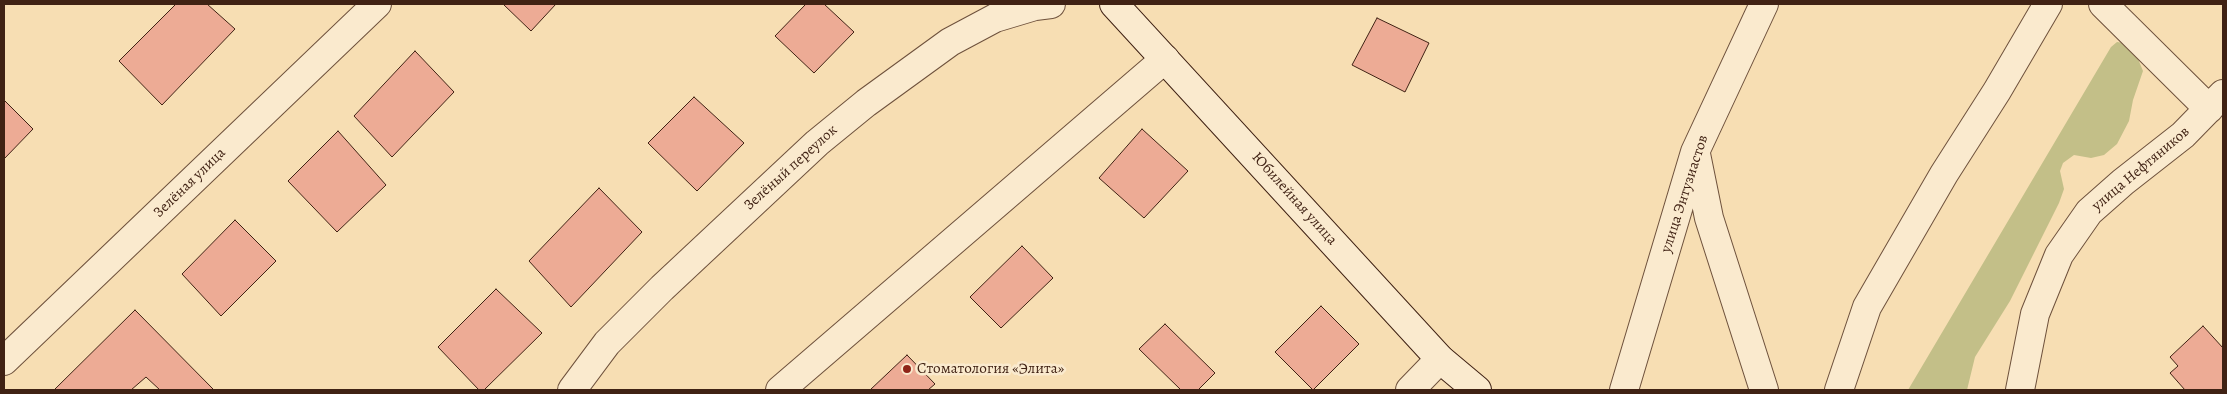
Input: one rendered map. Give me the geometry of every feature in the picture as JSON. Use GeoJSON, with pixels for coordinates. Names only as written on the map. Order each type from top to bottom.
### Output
{"type":"FeatureCollection","features":[{"type":"Feature","properties":{"kind":"street","name":"Зелёная улица"},"geometry":{"type":"LineString","coordinates":[[4,361],[377,4]]}},
{"type":"Feature","properties":{"kind":"street","name":"Зелёный переулок"},"geometry":{"type":"LineString","coordinates":[[572,390],[606,343],[662,288],[817,143],[866,103],[950,42],[995,18],[1035,6],[1051,4]]}},
{"type":"Feature","properties":{"kind":"street","name":"Юбилейная улица"},"geometry":{"type":"LineString","coordinates":[[1114,4],[1166,58],[1440,360],[1477,390]]}},
{"type":"Feature","properties":{"kind":"street","name":"улица Энтузиастов"},"geometry":{"type":"LineString","coordinates":[[1624,390],[1695,152],[1764,4]]}},
{"type":"Feature","properties":{"kind":"street"},"geometry":{"type":"LineString","coordinates":[[1839,390],[1867,307],[1944,174],[2048,4]]}},
{"type":"Feature","properties":{"kind":"street"},"geometry":{"type":"LineString","coordinates":[[2103,4],[2216,101]]}},
{"type":"Feature","properties":{"kind":"street"},"geometry":{"type":"LineString","coordinates":[[780,390],[1166,58]]}},
{"type":"Feature","properties":{"kind":"street","name":"улица Нефтяников"},"geometry":{"type":"LineString","coordinates":[[2020,390],[2035,314],[2059,255],[2089,212],[2183,134],[2216,101]]}},
{"type":"Feature","properties":{"kind":"street"},"geometry":{"type":"LineString","coordinates":[[1695,152],[1709,218],[1764,390]]}},
{"type":"Feature","properties":{"kind":"street"},"geometry":{"type":"LineString","coordinates":[[1410,390],[1440,360]]}},
{"type":"Feature","properties":{"kind":"shaded area"},"geometry":{"type":"Polygon","coordinates":[[[2117,42],[2125,43],[2136,54],[2143,71],[2133,100],[2129,121],[2117,144],[2104,155],[2091,158],[2074,155],[2063,163],[2060,171],[2064,189],[2059,203],[2010,301],[1975,357],[1967,390],[1908,390],[2111,47],[2117,42]]]}},
{"type":"Feature","properties":{"kind":"building"},"geometry":{"type":"Polygon","coordinates":[[[176,4],[207,4],[235,29],[162,105],[119,61],[176,4]]]}},
{"type":"Feature","properties":{"kind":"building"},"geometry":{"type":"Polygon","coordinates":[[[503,4],[556,4],[531,31],[503,4]]]}},
{"type":"Feature","properties":{"kind":"building"},"geometry":{"type":"Polygon","coordinates":[[[806,4],[824,4],[854,32],[814,73],[775,36],[806,4]]]}},
{"type":"Feature","properties":{"kind":"building"},"geometry":{"type":"Polygon","coordinates":[[[1377,18],[1429,43],[1405,92],[1352,65],[1377,18]]]}},
{"type":"Feature","properties":{"kind":"building"},"geometry":{"type":"Polygon","coordinates":[[[415,51],[454,92],[392,157],[354,116],[415,51]]]}},
{"type":"Feature","properties":{"kind":"building"},"geometry":{"type":"Polygon","coordinates":[[[694,97],[744,143],[697,191],[648,143],[694,97]]]}},
{"type":"Feature","properties":{"kind":"building"},"geometry":{"type":"Polygon","coordinates":[[[4,100],[33,129],[4,159],[4,100]]]}},
{"type":"Feature","properties":{"kind":"building"},"geometry":{"type":"Polygon","coordinates":[[[1142,129],[1188,171],[1144,218],[1099,178],[1142,129]]]}},
{"type":"Feature","properties":{"kind":"building"},"geometry":{"type":"Polygon","coordinates":[[[338,131],[386,185],[337,232],[288,181],[338,131]]]}},
{"type":"Feature","properties":{"kind":"building"},"geometry":{"type":"Polygon","coordinates":[[[599,188],[642,232],[571,307],[529,261],[599,188]]]}},
{"type":"Feature","properties":{"kind":"building"},"geometry":{"type":"Polygon","coordinates":[[[235,220],[276,261],[221,316],[182,274],[235,220]]]}},
{"type":"Feature","properties":{"kind":"building"},"geometry":{"type":"Polygon","coordinates":[[[1022,246],[1053,278],[1001,328],[970,297],[1022,246]]]}},
{"type":"Feature","properties":{"kind":"building"},"geometry":{"type":"Polygon","coordinates":[[[496,289],[542,333],[484,390],[479,390],[438,347],[496,289]]]}},
{"type":"Feature","properties":{"kind":"building"},"geometry":{"type":"Polygon","coordinates":[[[1321,306],[1359,344],[1313,390],[1275,352],[1321,306]]]}},
{"type":"Feature","properties":{"kind":"building"},"geometry":{"type":"Polygon","coordinates":[[[135,310],[214,390],[160,390],[146,377],[131,390],[54,390],[135,310]]]}},
{"type":"Feature","properties":{"kind":"building"},"geometry":{"type":"Polygon","coordinates":[[[1165,324],[1215,373],[1198,390],[1181,390],[1139,349],[1165,324]]]}},
{"type":"Feature","properties":{"kind":"building"},"geometry":{"type":"Polygon","coordinates":[[[2203,326],[2223,348],[2223,390],[2185,390],[2170,373],[2178,366],[2170,357],[2203,326]]]}},
{"type":"Feature","properties":{"kind":"building","name":"Стоматология «Элита»"},"geometry":{"type":"Polygon","coordinates":[[[907,355],[935,384],[928,390],[870,390],[907,355]]]}},
{"type":"Feature","properties":{"kind":"place","name":"Стоматология «Элита»"},"geometry":{"type":"Point","coordinates":[907,369]}}]}
